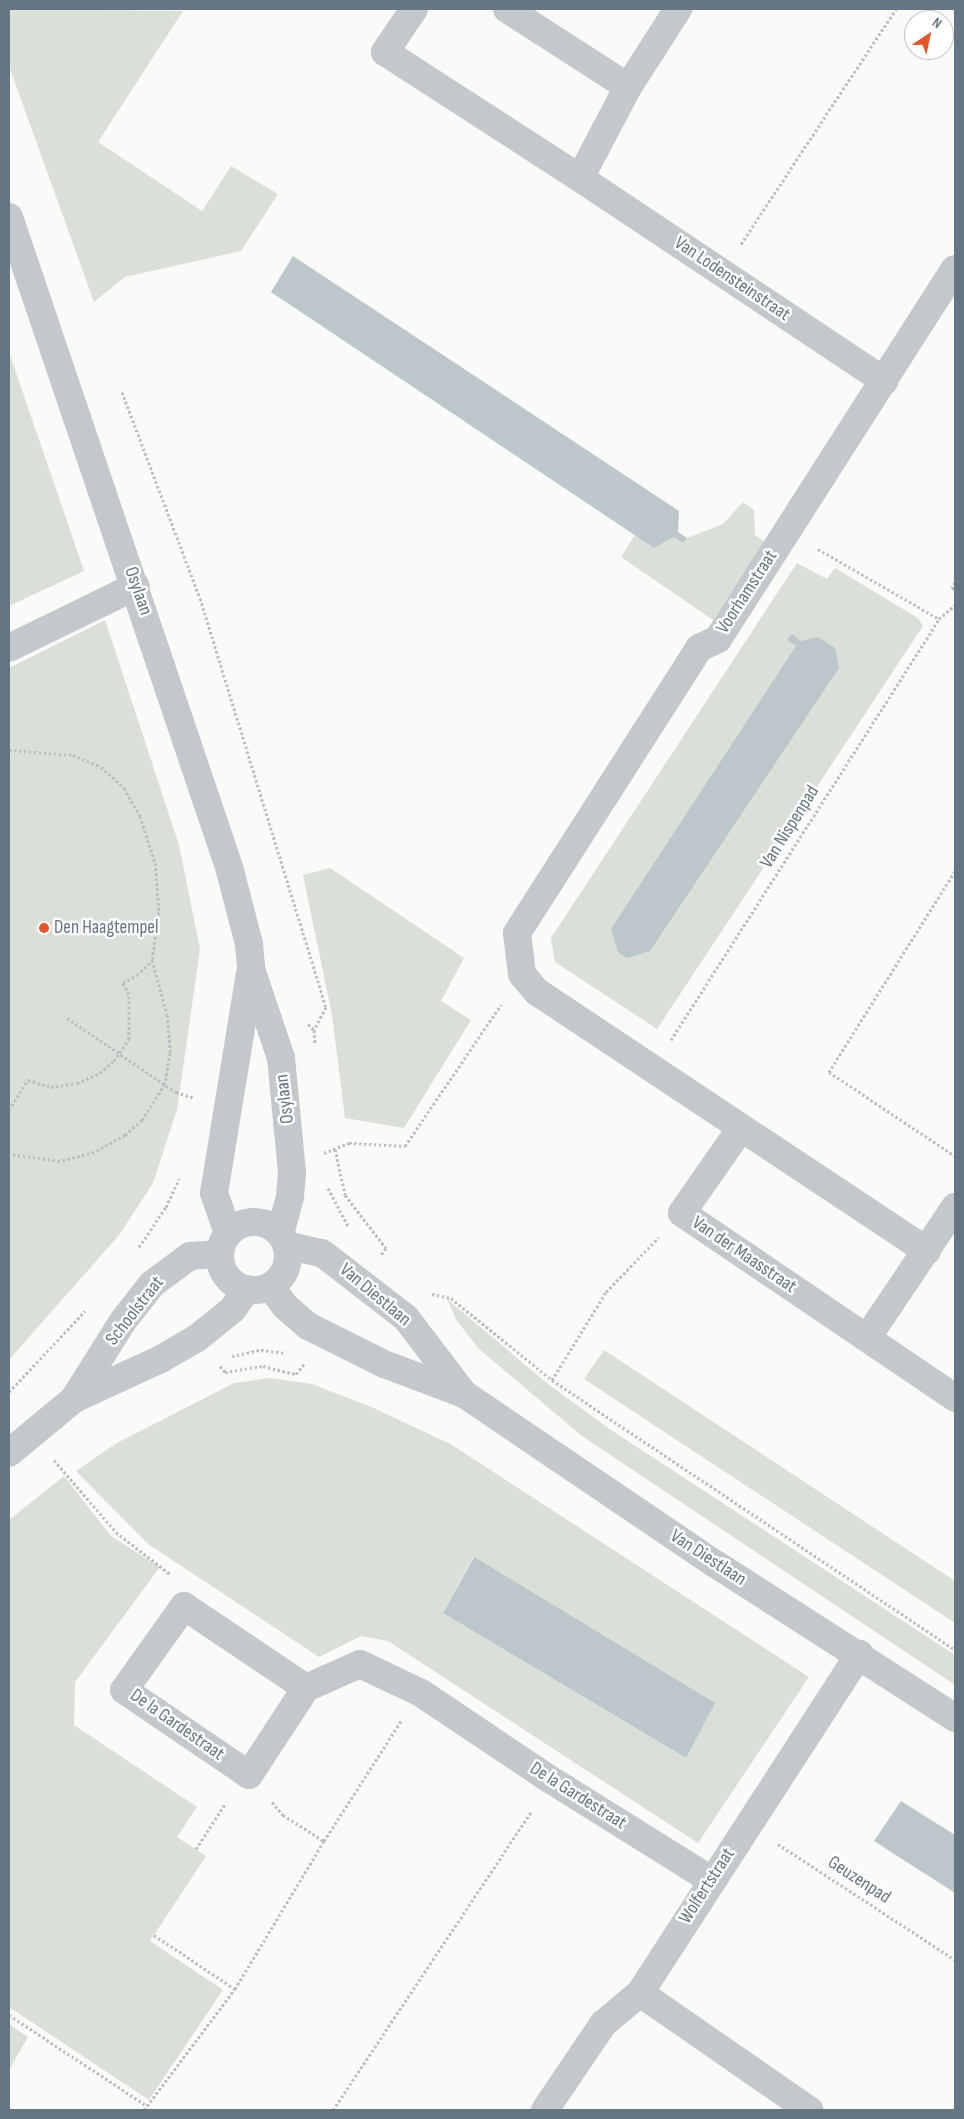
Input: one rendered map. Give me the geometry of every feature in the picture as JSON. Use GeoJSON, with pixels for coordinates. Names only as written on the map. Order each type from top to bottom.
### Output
{"type":"FeatureCollection","features":[{"type":"Feature","properties":{"kind":"street","name":"Van Lodensteinstraat"},"geometry":{"type":"LineString","coordinates":[[414,9],[385,52],[580,178],[884,381]]}},
{"type":"Feature","properties":{"kind":"street"},"geometry":{"type":"LineString","coordinates":[[507,9],[628,87]]}},
{"type":"Feature","properties":{"kind":"street"},"geometry":{"type":"LineString","coordinates":[[580,178],[628,87],[678,9]]}},
{"type":"Feature","properties":{"kind":"street","name":"Osylaan"},"geometry":{"type":"LineString","coordinates":[[9,217],[136,586],[229,867],[249,944],[251,969],[214,1193],[224,1243]]}},
{"type":"Feature","properties":{"kind":"street","name":"Voorhamstraat"},"geometry":{"type":"LineString","coordinates":[[522,974],[517,933],[699,648],[718,638],[955,269]]}},
{"type":"Feature","properties":{"kind":"street"},"geometry":{"type":"LineString","coordinates":[[9,648],[136,586]]}},
{"type":"Feature","properties":{"kind":"street","name":"Osylaan"},"geometry":{"type":"LineString","coordinates":[[251,969],[281,1058],[292,1173],[283,1239]]}},
{"type":"Feature","properties":{"kind":"street"},"geometry":{"type":"LineString","coordinates":[[522,974],[537,992],[927,1252]]}},
{"type":"Feature","properties":{"kind":"street","name":"Van der Maasstraat"},"geometry":{"type":"LineString","coordinates":[[741,1128],[682,1213],[955,1398]]}},
{"type":"Feature","properties":{"kind":"street"},"geometry":{"type":"LineString","coordinates":[[867,1338],[927,1252],[955,1207]]}},
{"type":"Feature","properties":{"kind":"street"},"geometry":{"type":"LineString","coordinates":[[260,1222],[283,1239],[286,1268],[258,1288],[227,1277],[224,1243],[238,1225],[260,1222]]}},
{"type":"Feature","properties":{"kind":"street","name":"Van Diestlaan"},"geometry":{"type":"LineString","coordinates":[[283,1239],[322,1253],[406,1318],[464,1394]]}},
{"type":"Feature","properties":{"kind":"street","name":"Schoolstraat"},"geometry":{"type":"LineString","coordinates":[[74,1399],[123,1321],[152,1284],[190,1256],[224,1243]]}},
{"type":"Feature","properties":{"kind":"street","name":"Schoolstraat"},"geometry":{"type":"LineString","coordinates":[[9,1453],[74,1399],[162,1360],[196,1338],[258,1288]]}},
{"type":"Feature","properties":{"kind":"street","name":"Van Diestlaan"},"geometry":{"type":"LineString","coordinates":[[258,1288],[286,1307],[308,1326],[384,1364],[464,1394],[717,1565],[860,1654],[955,1718]]}},
{"type":"Feature","properties":{"kind":"street"},"geometry":{"type":"LineString","coordinates":[[184,1606],[306,1688],[249,1775]]}},
{"type":"Feature","properties":{"kind":"street","name":"De la Gardestraat"},"geometry":{"type":"LineString","coordinates":[[184,1606],[124,1690],[249,1775]]}},
{"type":"Feature","properties":{"kind":"street","name":"Wolfertstraat"},"geometry":{"type":"LineString","coordinates":[[545,2110],[603,2024],[640,1993],[711,1880],[860,1654]]}},
{"type":"Feature","properties":{"kind":"street","name":"De la Gardestraat"},"geometry":{"type":"LineString","coordinates":[[306,1688],[360,1664],[421,1693],[551,1780],[711,1880]]}},
{"type":"Feature","properties":{"kind":"street"},"geometry":{"type":"LineString","coordinates":[[640,1993],[809,2110]]}},
{"type":"Feature","properties":{"kind":"path"},"geometry":{"type":"LineString","coordinates":[[722,272],[896,9]]}},
{"type":"Feature","properties":{"kind":"path"},"geometry":{"type":"LineString","coordinates":[[122,392],[200,598],[326,1007],[314,1030]]}},
{"type":"Feature","properties":{"kind":"path"},"geometry":{"type":"LineString","coordinates":[[787,531],[939,619]]}},
{"type":"Feature","properties":{"kind":"path"},"geometry":{"type":"LineString","coordinates":[[955,582],[952,588],[955,590]]}},
{"type":"Feature","properties":{"kind":"path","name":"Van Nispenpad"},"geometry":{"type":"LineString","coordinates":[[653,1068],[939,619],[955,605]]}},
{"type":"Feature","properties":{"kind":"path"},"geometry":{"type":"LineString","coordinates":[[9,750],[74,755],[102,768],[124,788],[140,816],[155,863],[159,912],[152,960],[168,1015],[170,1053],[165,1084],[142,1120],[125,1135],[94,1152],[60,1161],[9,1154]]}},
{"type":"Feature","properties":{"kind":"path"},"geometry":{"type":"LineString","coordinates":[[955,871],[829,1072],[955,1156]]}},
{"type":"Feature","properties":{"kind":"path"},"geometry":{"type":"LineString","coordinates":[[9,1110],[28,1080],[51,1087],[77,1082],[100,1073],[120,1053],[129,1039],[130,1016],[129,994],[122,983],[137,975],[152,960]]}},
{"type":"Feature","properties":{"kind":"path"},"geometry":{"type":"LineString","coordinates":[[322,1155],[349,1143],[405,1146],[522,974]]}},
{"type":"Feature","properties":{"kind":"path"},"geometry":{"type":"LineString","coordinates":[[67,1018],[165,1084],[199,1100]]}},
{"type":"Feature","properties":{"kind":"path"},"geometry":{"type":"LineString","coordinates":[[292,1173],[322,1173],[334,1204],[354,1233]]}},
{"type":"Feature","properties":{"kind":"path","name":"Schoolstraat"},"geometry":{"type":"LineString","coordinates":[[135,1253],[166,1207],[181,1174]]}},
{"type":"Feature","properties":{"kind":"path"},"geometry":{"type":"LineString","coordinates":[[552,1380],[606,1292],[682,1213]]}},
{"type":"Feature","properties":{"kind":"path"},"geometry":{"type":"LineString","coordinates":[[427,1293],[452,1298],[552,1380],[955,1650]]}},
{"type":"Feature","properties":{"kind":"path","name":"Schoolstraat"},"geometry":{"type":"LineString","coordinates":[[9,1392],[86,1310]]}},
{"type":"Feature","properties":{"kind":"path"},"geometry":{"type":"LineString","coordinates":[[237,1356],[261,1350],[287,1354]]}},
{"type":"Feature","properties":{"kind":"path"},"geometry":{"type":"LineString","coordinates":[[34,1433],[116,1532],[168,1570],[184,1606]]}},
{"type":"Feature","properties":{"kind":"path"},"geometry":{"type":"LineString","coordinates":[[144,2110],[235,1989],[324,1840],[421,1693]]}},
{"type":"Feature","properties":{"kind":"path"},"geometry":{"type":"LineString","coordinates":[[249,1775],[283,1815],[324,1840]]}},
{"type":"Feature","properties":{"kind":"path"},"geometry":{"type":"LineString","coordinates":[[332,2110],[551,1780]]}},
{"type":"Feature","properties":{"kind":"path"},"geometry":{"type":"LineString","coordinates":[[196,1849],[225,1804]]}},
{"type":"Feature","properties":{"kind":"path","name":"Geuzenpad"},"geometry":{"type":"LineString","coordinates":[[748,1823],[955,1960]]}},
{"type":"Feature","properties":{"kind":"path"},"geometry":{"type":"LineString","coordinates":[[154,1935],[235,1989]]}},
{"type":"Feature","properties":{"kind":"path"},"geometry":{"type":"LineString","coordinates":[[9,2015],[146,2106]]}},
{"type":"Feature","properties":{"kind":"shaded area"},"geometry":{"type":"Polygon","coordinates":[[[9,9],[183,11],[98,142],[202,211],[231,166],[278,194],[241,251],[125,277],[94,302],[9,66],[9,9]]]}},
{"type":"Feature","properties":{"kind":"shaded area"},"geometry":{"type":"Polygon","coordinates":[[[293,256],[679,511],[678,532],[687,538],[685,541],[683,543],[674,537],[654,548],[271,292],[293,256]]]}},
{"type":"Feature","properties":{"kind":"shaded area"},"geometry":{"type":"Polygon","coordinates":[[[9,352],[84,571],[9,606],[9,352]]]}},
{"type":"Feature","properties":{"kind":"shaded area"},"geometry":{"type":"Polygon","coordinates":[[[743,502],[754,510],[755,535],[765,542],[713,620],[621,557],[635,535],[654,548],[674,537],[683,543],[687,538],[723,524],[743,502]]]}},
{"type":"Feature","properties":{"kind":"shaded area"},"geometry":{"type":"Polygon","coordinates":[[[797,563],[827,579],[835,568],[918,618],[923,626],[657,1029],[555,962],[551,938],[797,563]]]}},
{"type":"Feature","properties":{"kind":"shaded area"},"geometry":{"type":"Polygon","coordinates":[[[105,620],[179,845],[200,949],[177,1110],[153,1183],[119,1235],[9,1360],[9,668],[105,620]]]}},
{"type":"Feature","properties":{"kind":"shaded area"},"geometry":{"type":"Polygon","coordinates":[[[792,634],[801,641],[818,637],[835,648],[839,668],[650,951],[627,958],[618,952],[611,929],[796,646],[787,640],[792,634]]]}},
{"type":"Feature","properties":{"kind":"shaded area"},"geometry":{"type":"Polygon","coordinates":[[[330,868],[464,958],[441,1001],[471,1020],[404,1128],[345,1118],[332,1015],[303,875],[330,868]]]}},
{"type":"Feature","properties":{"kind":"shaded area"},"geometry":{"type":"Polygon","coordinates":[[[447,1299],[548,1384],[611,1430],[955,1655],[955,1685],[582,1436],[479,1349],[457,1321],[447,1299]]]}},
{"type":"Feature","properties":{"kind":"shaded area"},"geometry":{"type":"Polygon","coordinates":[[[604,1350],[955,1581],[955,1623],[584,1379],[604,1350]]]}},
{"type":"Feature","properties":{"kind":"shaded area"},"geometry":{"type":"Polygon","coordinates":[[[270,1378],[312,1384],[376,1409],[452,1445],[809,1677],[698,1843],[388,1641],[361,1636],[319,1657],[148,1544],[76,1471],[115,1444],[234,1383],[270,1378]],[[473,1557],[443,1613],[686,1758],[473,1557]]]}},
{"type":"Feature","properties":{"kind":"shaded area"},"geometry":{"type":"Polygon","coordinates":[[[64,1476],[111,1536],[160,1567],[75,1682],[74,1725],[197,1807],[177,1837],[206,1856],[150,1941],[223,1990],[149,2100],[9,2007],[9,1520],[64,1476]]]}},
{"type":"Feature","properties":{"kind":"shaded area"},"geometry":{"type":"Polygon","coordinates":[[[474,1557],[715,1703],[686,1758],[443,1613],[474,1557]]]}},
{"type":"Feature","properties":{"kind":"shaded area"},"geometry":{"type":"Polygon","coordinates":[[[901,1801],[955,1835],[955,1893],[874,1841],[901,1801]]]}},
{"type":"Feature","properties":{"kind":"shaded area"},"geometry":{"type":"Polygon","coordinates":[[[9,2024],[28,2037],[9,2070],[9,2024]]]}},
{"type":"Feature","properties":{"kind":"place","name":"Den Haagtempel"},"geometry":{"type":"Point","coordinates":[44,928]}}]}
